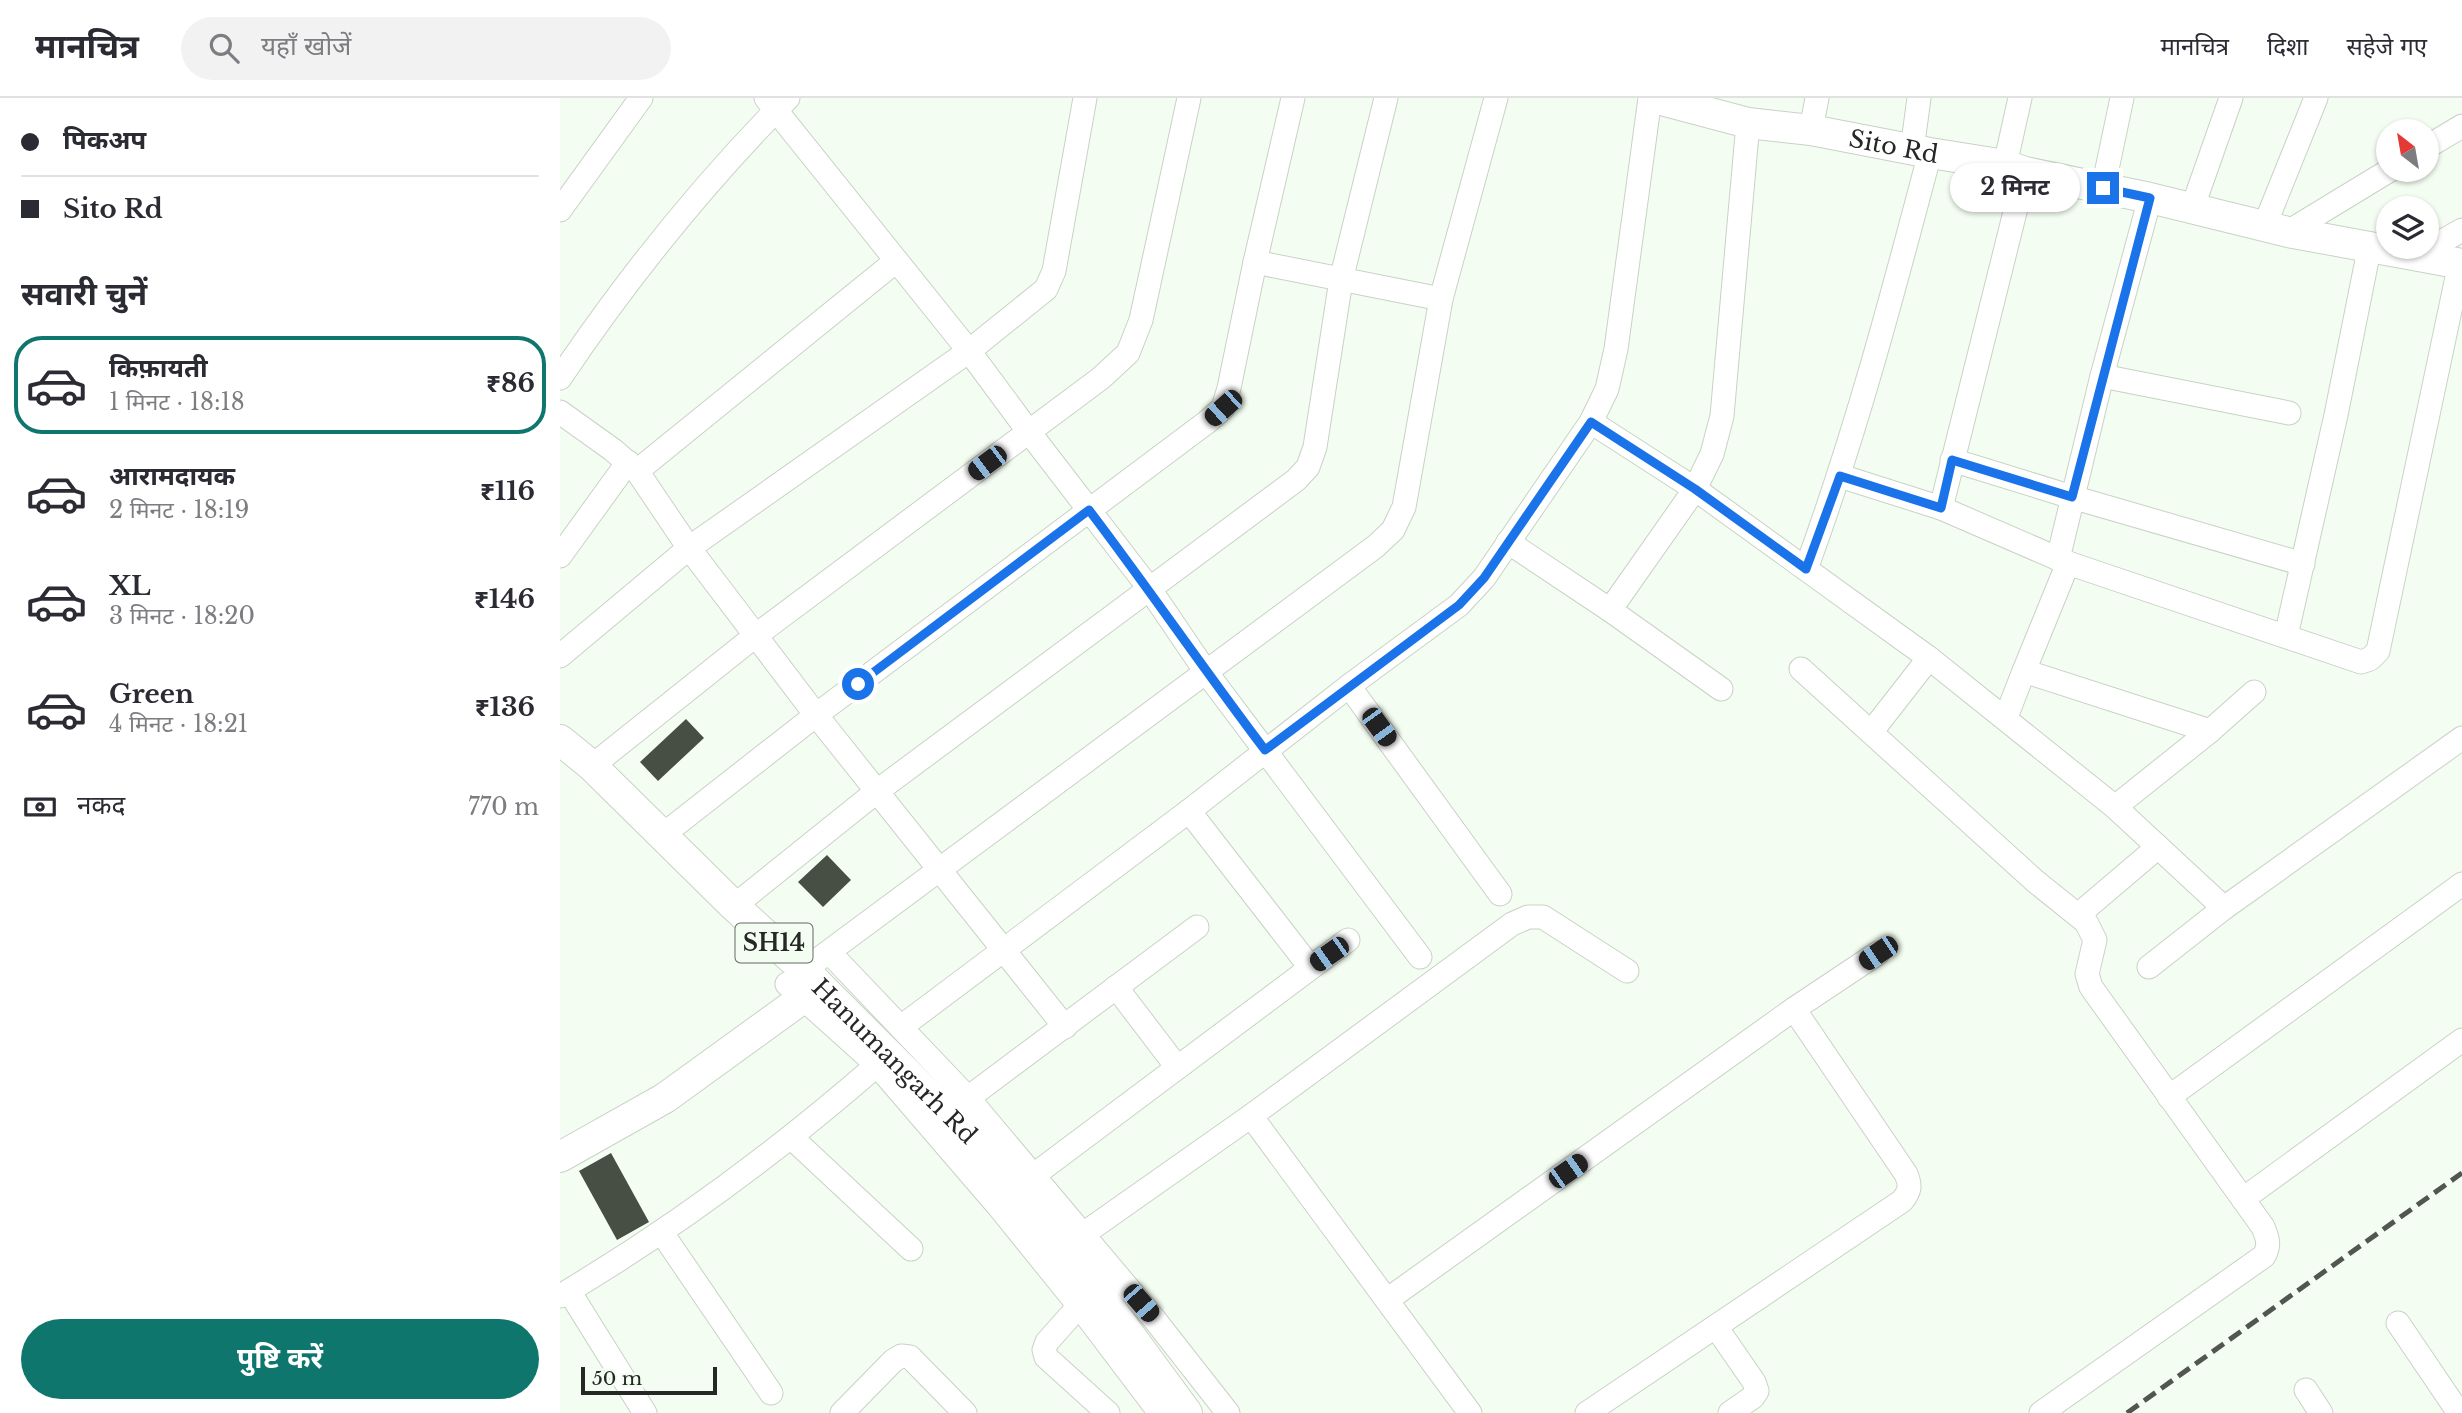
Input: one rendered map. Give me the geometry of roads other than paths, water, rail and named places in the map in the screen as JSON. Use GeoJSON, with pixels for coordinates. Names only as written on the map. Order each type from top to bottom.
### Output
{"type":"FeatureCollection","features":[{"type":"Feature","properties":{"kind":"main road","name":"Sito Rd"},"geometry":{"type":"LineString","coordinates":[[1652,98],[1748,123],[1811,130],[2015,168],[2276,230],[2376,247]]}},
{"type":"Feature","properties":{"kind":"main road","name":"Sito Rd"},"geometry":{"type":"LineString","coordinates":[[2439,259],[2461,263]]}},
{"type":"Feature","properties":{"kind":"main road","name":"Hanumangarh Rd"},"geometry":{"type":"LineString","coordinates":[[560,740],[592,766],[664,835],[734,906],[803,984],[985,1151],[1107,1304],[1187,1413]]}},
{"type":"Feature","properties":{"kind":"main road"},"geometry":{"type":"LineString","coordinates":[[560,1137],[655,1084],[803,984]]}},
{"type":"Feature","properties":{"kind":"main road"},"geometry":{"type":"LineString","coordinates":[[560,1157],[665,1098],[803,984]]}},
{"type":"Feature","properties":{"kind":"street"},"geometry":{"type":"LineString","coordinates":[[560,210],[641,98]]}},
{"type":"Feature","properties":{"kind":"street"},"geometry":{"type":"LineString","coordinates":[[560,656],[690,548],[969,351],[1046,289],[1054,271],[1085,98]]}},
{"type":"Feature","properties":{"kind":"street"},"geometry":{"type":"LineString","coordinates":[[592,766],[755,636],[1101,378],[1128,353],[1141,320],[1189,98]]}},
{"type":"Feature","properties":{"kind":"street"},"geometry":{"type":"LineString","coordinates":[[664,835],[816,715],[1223,408],[1293,98]]}},
{"type":"Feature","properties":{"kind":"street"},"geometry":{"type":"LineString","coordinates":[[734,906],[876,792],[1296,480],[1308,467],[1315,447],[1341,280],[1386,98]]}},
{"type":"Feature","properties":{"kind":"street"},"geometry":{"type":"LineString","coordinates":[[1160,1413],[1080,1306],[999,1207],[877,1065],[803,984],[829,952],[1393,530],[1404,507],[1441,299],[1496,98]]}},
{"type":"Feature","properties":{"kind":"street"},"geometry":{"type":"LineString","coordinates":[[901,1027],[1459,605],[1484,578],[1591,422],[1607,388],[1616,349],[1652,98]]}},
{"type":"Feature","properties":{"kind":"street"},"geometry":{"type":"LineString","coordinates":[[1811,130],[1817,98]]}},
{"type":"Feature","properties":{"kind":"street"},"geometry":{"type":"LineString","coordinates":[[1806,569],[1840,476],[1884,326],[1921,151],[1919,98]]}},
{"type":"Feature","properties":{"kind":"street"},"geometry":{"type":"LineString","coordinates":[[1941,508],[2015,168],[2020,98]]}},
{"type":"Feature","properties":{"kind":"street"},"geometry":{"type":"LineString","coordinates":[[2103,188],[2122,98]]}},
{"type":"Feature","properties":{"kind":"street"},"geometry":{"type":"LineString","coordinates":[[2192,209],[2231,98]]}},
{"type":"Feature","properties":{"kind":"street"},"geometry":{"type":"LineString","coordinates":[[2276,230],[2316,98]]}},
{"type":"Feature","properties":{"kind":"street"},"geometry":{"type":"LineString","coordinates":[[560,378],[604,312],[654,247],[777,102],[896,261],[969,351],[1149,588],[1206,672],[1420,957]]}},
{"type":"Feature","properties":{"kind":"street"},"geometry":{"type":"LineString","coordinates":[[1610,610],[1695,489],[1712,454],[1722,416],[1748,123]]}},
{"type":"Feature","properties":{"kind":"street"},"geometry":{"type":"LineString","coordinates":[[2440,139],[2462,126]]}},
{"type":"Feature","properties":{"kind":"street"},"geometry":{"type":"LineString","coordinates":[[2276,230],[2376,177]]}},
{"type":"Feature","properties":{"kind":"street"},"geometry":{"type":"LineString","coordinates":[[2006,717],[2063,561],[2072,497],[2150,198]]}},
{"type":"Feature","properties":{"kind":"street"},"geometry":{"type":"LineString","coordinates":[[2439,243],[2462,230]]}},
{"type":"Feature","properties":{"kind":"street"},"geometry":{"type":"LineString","coordinates":[[2286,636],[2304,564],[2370,246]]}},
{"type":"Feature","properties":{"kind":"street"},"geometry":{"type":"LineString","coordinates":[[560,556],[633,467],[896,261]]}},
{"type":"Feature","properties":{"kind":"street"},"geometry":{"type":"LineString","coordinates":[[1255,262],[1441,299]]}},
{"type":"Feature","properties":{"kind":"street"},"geometry":{"type":"LineString","coordinates":[[1840,476],[1941,508],[2063,561],[2361,662],[2370,659],[2378,652],[2461,263]]}},
{"type":"Feature","properties":{"kind":"street"},"geometry":{"type":"LineString","coordinates":[[2102,376],[2288,413]]}},
{"type":"Feature","properties":{"kind":"street"},"geometry":{"type":"LineString","coordinates":[[560,412],[633,467],[755,636],[876,792],[1065,1027]]}},
{"type":"Feature","properties":{"kind":"street"},"geometry":{"type":"LineString","coordinates":[[1591,422],[1695,489],[2006,717],[2115,807],[2224,908]]}},
{"type":"Feature","properties":{"kind":"street"},"geometry":{"type":"LineString","coordinates":[[1952,460],[2304,564]]}},
{"type":"Feature","properties":{"kind":"street"},"geometry":{"type":"LineString","coordinates":[[1507,542],[1610,610],[1721,689]]}},
{"type":"Feature","properties":{"kind":"street"},"geometry":{"type":"LineString","coordinates":[[1872,731],[1929,658]]}},
{"type":"Feature","properties":{"kind":"street"},"geometry":{"type":"LineString","coordinates":[[1801,669],[1989,839],[2086,922],[2095,940],[2087,974],[2091,987],[2243,1199],[2267,1237],[2269,1247],[2264,1256],[2041,1413]]}},
{"type":"Feature","properties":{"kind":"street"},"geometry":{"type":"LineString","coordinates":[[2024,671],[2210,731]]}},
{"type":"Feature","properties":{"kind":"street"},"geometry":{"type":"LineString","coordinates":[[1349,686],[1500,894]]}},
{"type":"Feature","properties":{"kind":"street"},"geometry":{"type":"LineString","coordinates":[[2115,807],[2254,692]]}},
{"type":"Feature","properties":{"kind":"street"},"geometry":{"type":"LineString","coordinates":[[2149,967],[2224,908],[2462,738]]}},
{"type":"Feature","properties":{"kind":"street"},"geometry":{"type":"LineString","coordinates":[[1189,811],[1310,967]]}},
{"type":"Feature","properties":{"kind":"street"},"geometry":{"type":"LineString","coordinates":[[2078,915],[2158,847]]}},
{"type":"Feature","properties":{"kind":"street"},"geometry":{"type":"LineString","coordinates":[[2169,1097],[2462,884]]}},
{"type":"Feature","properties":{"kind":"street"},"geometry":{"type":"LineString","coordinates":[[1082,1235],[1251,1116],[1512,924],[1528,917],[1543,917],[1627,971]]}},
{"type":"Feature","properties":{"kind":"street"},"geometry":{"type":"LineString","coordinates":[[968,1098],[1197,927]]}},
{"type":"Feature","properties":{"kind":"street"},"geometry":{"type":"LineString","coordinates":[[1034,1175],[1348,940]]}},
{"type":"Feature","properties":{"kind":"street"},"geometry":{"type":"LineString","coordinates":[[829,952],[968,1098],[1156,1320],[1228,1413]]}},
{"type":"Feature","properties":{"kind":"street"},"geometry":{"type":"LineString","coordinates":[[1387,1300],[1794,1009],[1878,953]]}},
{"type":"Feature","properties":{"kind":"street"},"geometry":{"type":"LineString","coordinates":[[1116,987],[1177,1068]]}},
{"type":"Feature","properties":{"kind":"street"},"geometry":{"type":"LineString","coordinates":[[1587,1413],[1902,1201],[1909,1193],[1910,1185],[1906,1174],[1794,1009]]}},
{"type":"Feature","properties":{"kind":"street"},"geometry":{"type":"LineString","coordinates":[[2243,1199],[2462,1040]]}},
{"type":"Feature","properties":{"kind":"street"},"geometry":{"type":"LineString","coordinates":[[645,1413],[565,1294],[662,1233],[732,1184],[792,1138],[877,1065]]}},
{"type":"Feature","properties":{"kind":"street"},"geometry":{"type":"LineString","coordinates":[[1251,1116],[1470,1413]]}},
{"type":"Feature","properties":{"kind":"street"},"geometry":{"type":"LineString","coordinates":[[792,1138],[911,1249]]}},
{"type":"Feature","properties":{"kind":"street"},"geometry":{"type":"LineString","coordinates":[[662,1233],[771,1393]]}},
{"type":"Feature","properties":{"kind":"street"},"geometry":{"type":"LineString","coordinates":[[1080,1306],[1047,1342],[1044,1350],[1046,1357],[1108,1413]]}},
{"type":"Feature","properties":{"kind":"street"},"geometry":{"type":"LineString","coordinates":[[2398,1323],[2459,1413]]}},
{"type":"Feature","properties":{"kind":"street"},"geometry":{"type":"LineString","coordinates":[[1716,1326],[1754,1382],[1757,1391],[1753,1397],[1730,1413]]}},
{"type":"Feature","properties":{"kind":"street"},"geometry":{"type":"LineString","coordinates":[[842,1413],[893,1360],[901,1356],[910,1357],[965,1413]]}},
{"type":"Feature","properties":{"kind":"street"},"geometry":{"type":"LineString","coordinates":[[2305,1390],[2321,1413]]}},
{"type":"Feature","properties":{"kind":"railway"},"geometry":{"type":"LineString","coordinates":[[2127,1413],[2462,1173]]}}]}
